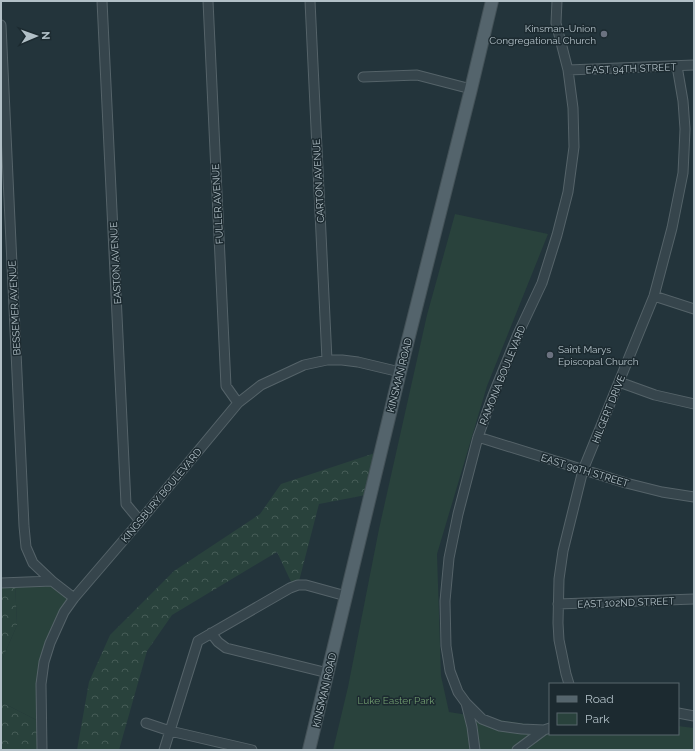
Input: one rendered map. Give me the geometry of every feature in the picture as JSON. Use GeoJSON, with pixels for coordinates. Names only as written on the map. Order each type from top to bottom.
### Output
{"type":"FeatureCollection","features":[{"type":"Feature","properties":{"kind":"main road","name":"KINSMAN ROAD"},"geometry":{"type":"LineString","coordinates":[[310,750],[400,372],[492,1]]}},
{"type":"Feature","properties":{"kind":"street","name":"EASTON AVENUE"},"geometry":{"type":"LineString","coordinates":[[102,1],[126,504],[140,520]]}},
{"type":"Feature","properties":{"kind":"street","name":"FULLER AVENUE"},"geometry":{"type":"LineString","coordinates":[[208,1],[226,386],[238,403]]}},
{"type":"Feature","properties":{"kind":"street","name":"CARTON AVENUE"},"geometry":{"type":"LineString","coordinates":[[310,1],[327,360]]}},
{"type":"Feature","properties":{"kind":"street","name":"RAMONA BOULEVARD"},"geometry":{"type":"LineString","coordinates":[[475,750],[472,727],[466,704],[458,692],[450,671],[446,646],[445,601],[449,558],[458,514],[478,436],[518,334],[542,283],[564,211],[568,192],[574,147],[573,108],[568,70],[556,22],[557,1]]}},
{"type":"Feature","properties":{"kind":"street","name":"BESSEMER AVENUE"},"geometry":{"type":"LineString","coordinates":[[1,25],[24,526],[26,547],[33,563],[52,581]]}},
{"type":"Feature","properties":{"kind":"street","name":"EAST 94TH STREET"},"geometry":{"type":"LineString","coordinates":[[568,70],[694,65]]}},
{"type":"Feature","properties":{"kind":"street","name":"HILGERT DRIVE"},"geometry":{"type":"LineString","coordinates":[[569,683],[558,623],[559,579],[563,551],[583,470],[654,296],[672,228],[683,173],[684,152],[683,101],[677,66]]}},
{"type":"Feature","properties":{"kind":"street"},"geometry":{"type":"LineString","coordinates":[[363,77],[417,75],[471,89]]}},
{"type":"Feature","properties":{"kind":"street"},"geometry":{"type":"LineString","coordinates":[[654,296],[694,309]]}},
{"type":"Feature","properties":{"kind":"street","name":"KINGSBURY BOULEVARD"},"geometry":{"type":"LineString","coordinates":[[42,750],[41,684],[44,662],[50,643],[64,612],[74,598],[238,403],[261,384],[304,365],[327,360],[358,362],[400,372]]}},
{"type":"Feature","properties":{"kind":"street"},"geometry":{"type":"LineString","coordinates":[[619,382],[655,395],[694,404]]}},
{"type":"Feature","properties":{"kind":"street","name":"EAST 99TH STREET"},"geometry":{"type":"LineString","coordinates":[[478,436],[626,483],[662,492],[694,497]]}},
{"type":"Feature","properties":{"kind":"street"},"geometry":{"type":"LineString","coordinates":[[1,583],[52,581],[74,598]]}},
{"type":"Feature","properties":{"kind":"street"},"geometry":{"type":"LineString","coordinates":[[164,750],[198,641],[290,588],[298,585],[306,585],[346,596]]}},
{"type":"Feature","properties":{"kind":"street","name":"EAST 102ND STREET"},"geometry":{"type":"LineString","coordinates":[[558,604],[694,599]]}},
{"type":"Feature","properties":{"kind":"street"},"geometry":{"type":"LineString","coordinates":[[211,633],[218,642],[226,648],[328,673]]}},
{"type":"Feature","properties":{"kind":"street"},"geometry":{"type":"LineString","coordinates":[[466,704],[482,719],[500,726],[522,729],[547,729]]}},
{"type":"Feature","properties":{"kind":"street"},"geometry":{"type":"LineString","coordinates":[[679,713],[694,716]]}},
{"type":"Feature","properties":{"kind":"street"},"geometry":{"type":"LineString","coordinates":[[146,723],[252,750]]}},
{"type":"Feature","properties":{"kind":"street"},"geometry":{"type":"LineString","coordinates":[[517,750],[547,729]]}},
{"type":"Feature","properties":{"kind":"green space","name":"Luke Easter Park"},"geometry":{"type":"Polygon","coordinates":[[[455,214],[548,234],[487,386],[437,554],[441,676],[449,712],[549,728],[549,735],[679,735],[679,726],[694,728],[694,750],[333,750],[348,687],[379,529],[427,315],[455,214]]]}},
{"type":"Feature","properties":{"kind":"green space"},"geometry":{"type":"Polygon","coordinates":[[[381,451],[371,494],[319,504],[298,585],[293,586],[277,552],[172,615],[147,651],[119,750],[77,750],[89,682],[110,635],[174,571],[260,514],[281,484],[381,451]]]}},
{"type":"Feature","properties":{"kind":"green space"},"geometry":{"type":"Polygon","coordinates":[[[52,581],[74,598],[44,662],[42,723],[1,702],[1,662],[17,625],[15,582],[52,581]]]}},
{"type":"Feature","properties":{"kind":"green space"},"geometry":{"type":"Polygon","coordinates":[[[15,582],[17,625],[1,662],[1,583],[15,582]]]}},
{"type":"Feature","properties":{"kind":"green space"},"geometry":{"type":"Polygon","coordinates":[[[1,702],[42,723],[42,750],[1,750],[1,702]]]}},
{"type":"Feature","properties":{"kind":"place","name":"Kinsman-Union Congregational Church"},"geometry":{"type":"Point","coordinates":[604,34]}},
{"type":"Feature","properties":{"kind":"place","name":"Saint Marys Episcopal Church"},"geometry":{"type":"Point","coordinates":[550,355]}}]}
